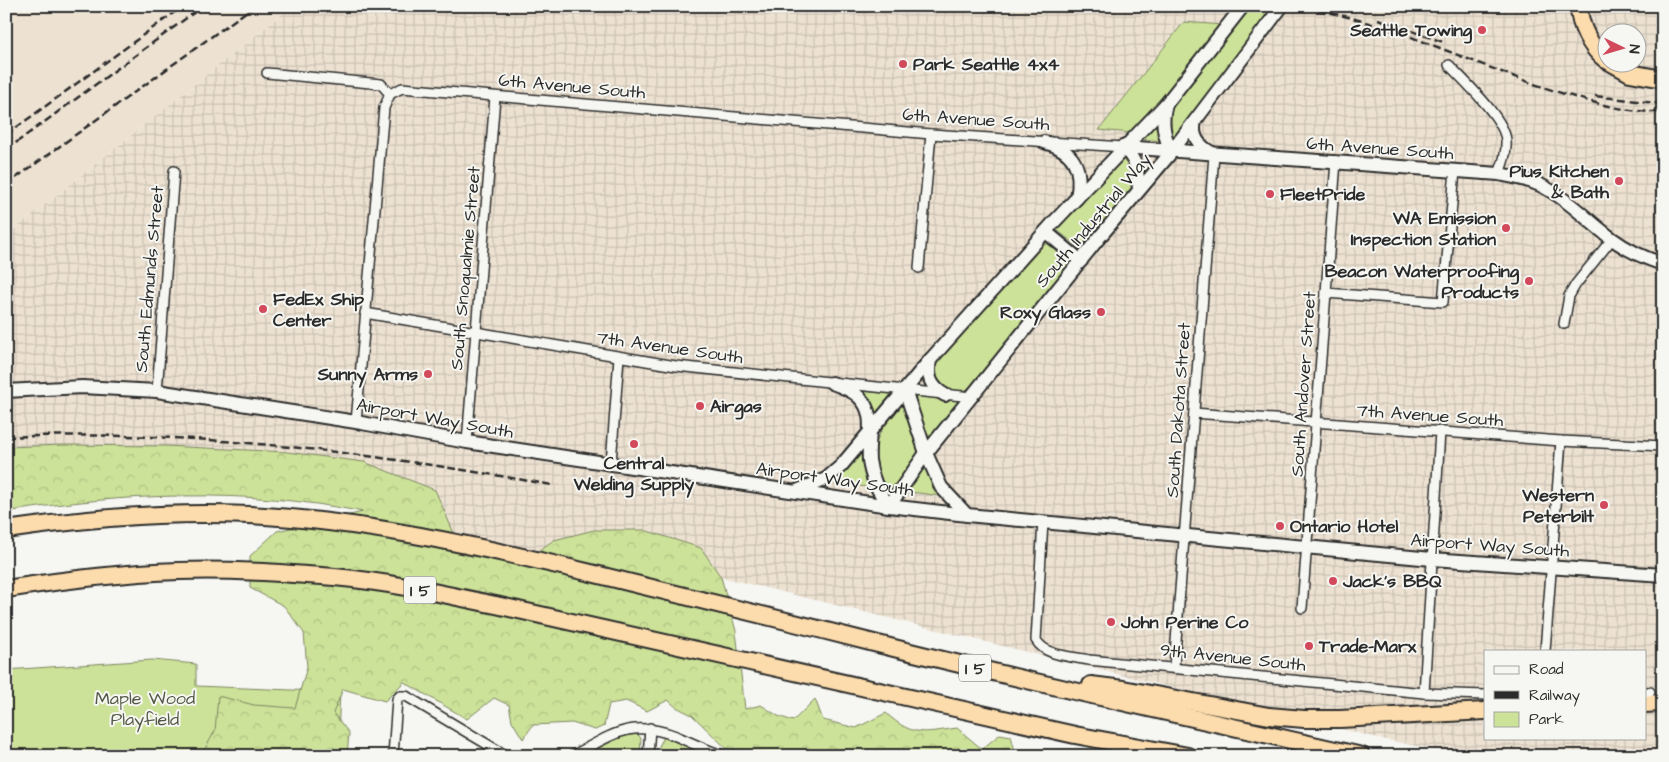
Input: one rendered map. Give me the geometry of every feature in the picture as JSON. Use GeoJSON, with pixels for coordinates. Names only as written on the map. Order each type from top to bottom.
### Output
{"type":"FeatureCollection","features":[{"type":"Feature","properties":{"kind":"highway"},"geometry":{"type":"LineString","coordinates":[[1579,6],[1579,14],[1586,34],[1596,50]]}},
{"type":"Feature","properties":{"kind":"highway"},"geometry":{"type":"LineString","coordinates":[[1628,72],[1663,79]]}},
{"type":"Feature","properties":{"kind":"highway","name":"I 5"},"geometry":{"type":"LineString","coordinates":[[6,530],[115,517],[183,514],[248,515],[302,519],[363,527],[471,545],[723,604],[997,674],[1362,756]]}},
{"type":"Feature","properties":{"kind":"highway","name":"I 5"},"geometry":{"type":"LineString","coordinates":[[6,589],[113,575],[180,571],[249,572],[336,577],[415,588],[1075,735],[1188,756]]}},
{"type":"Feature","properties":{"kind":"highway"},"geometry":{"type":"LineString","coordinates":[[997,674],[1123,690],[1268,716],[1304,719],[1484,712]]}},
{"type":"Feature","properties":{"kind":"highway"},"geometry":{"type":"LineString","coordinates":[[1647,696],[1663,703]]}},
{"type":"Feature","properties":{"kind":"highway"},"geometry":{"type":"LineString","coordinates":[[1075,735],[1116,752],[1134,756]]}},
{"type":"Feature","properties":{"kind":"street","name":"South Industrial Way"},"geometry":{"type":"LineString","coordinates":[[796,491],[826,479],[841,466],[930,360],[1123,147],[1166,104],[1243,6]]}},
{"type":"Feature","properties":{"kind":"street","name":"South Industrial Way"},"geometry":{"type":"LineString","coordinates":[[889,506],[926,453],[1139,189],[1172,151],[1282,6]]}},
{"type":"Feature","properties":{"kind":"street"},"geometry":{"type":"LineString","coordinates":[[1449,65],[1495,116],[1505,132],[1507,142],[1506,153],[1499,174]]}},
{"type":"Feature","properties":{"kind":"street"},"geometry":{"type":"LineString","coordinates":[[267,73],[381,84],[390,94],[384,108],[356,422]]}},
{"type":"Feature","properties":{"kind":"street","name":"6th Avenue South"},"geometry":{"type":"LineString","coordinates":[[390,94],[402,88],[931,134],[1336,161],[1499,174],[1528,180],[1542,186],[1568,202],[1612,239],[1635,254],[1663,264]]}},
{"type":"Feature","properties":{"kind":"street","name":"South Snoqualmie Street"},"geometry":{"type":"LineString","coordinates":[[467,442],[495,97]]}},
{"type":"Feature","properties":{"kind":"street"},"geometry":{"type":"LineString","coordinates":[[1166,104],[1162,120],[1163,129],[1172,151]]}},
{"type":"Feature","properties":{"kind":"street"},"geometry":{"type":"LineString","coordinates":[[1195,121],[1193,132],[1199,144],[1214,154]]}},
{"type":"Feature","properties":{"kind":"street"},"geometry":{"type":"LineString","coordinates":[[919,268],[931,134]]}},
{"type":"Feature","properties":{"kind":"street"},"geometry":{"type":"LineString","coordinates":[[1044,142],[1057,146],[1074,162],[1080,180],[1077,198]]}},
{"type":"Feature","properties":{"kind":"street"},"geometry":{"type":"LineString","coordinates":[[1123,147],[1134,158],[1139,189]]}},
{"type":"Feature","properties":{"kind":"street","name":"South Dakota Street"},"geometry":{"type":"LineString","coordinates":[[1174,667],[1214,154]]}},
{"type":"Feature","properties":{"kind":"street","name":"South Andover Street"},"geometry":{"type":"LineString","coordinates":[[1302,608],[1336,161]]}},
{"type":"Feature","properties":{"kind":"street","name":"South Edmunds Street"},"geometry":{"type":"LineString","coordinates":[[157,391],[174,171]]}},
{"type":"Feature","properties":{"kind":"street"},"geometry":{"type":"LineString","coordinates":[[1326,293],[1443,302],[1455,171]]}},
{"type":"Feature","properties":{"kind":"street"},"geometry":{"type":"LineString","coordinates":[[1046,232],[1081,261]]}},
{"type":"Feature","properties":{"kind":"street"},"geometry":{"type":"LineString","coordinates":[[1564,324],[1569,296],[1576,284],[1612,239]]}},
{"type":"Feature","properties":{"kind":"street","name":"7th Avenue South"},"geometry":{"type":"LineString","coordinates":[[365,313],[676,366],[972,397]]}},
{"type":"Feature","properties":{"kind":"street"},"geometry":{"type":"LineString","coordinates":[[611,464],[619,357]]}},
{"type":"Feature","properties":{"kind":"street"},"geometry":{"type":"LineString","coordinates":[[930,360],[928,370],[932,384],[945,395]]}},
{"type":"Feature","properties":{"kind":"street"},"geometry":{"type":"LineString","coordinates":[[832,382],[858,396],[866,405],[870,416],[869,460],[872,475],[879,493],[889,506]]}},
{"type":"Feature","properties":{"kind":"street","name":"Airport Way South"},"geometry":{"type":"LineString","coordinates":[[6,391],[92,387],[157,391],[356,422],[467,442],[889,506],[1307,548],[1663,576]]}},
{"type":"Feature","properties":{"kind":"street"},"geometry":{"type":"LineString","coordinates":[[905,390],[926,453],[941,486],[967,515]]}},
{"type":"Feature","properties":{"kind":"street","name":"7th Avenue South"},"geometry":{"type":"LineString","coordinates":[[1194,413],[1561,441],[1663,446]]}},
{"type":"Feature","properties":{"kind":"street"},"geometry":{"type":"LineString","coordinates":[[1424,693],[1440,432]]}},
{"type":"Feature","properties":{"kind":"street"},"geometry":{"type":"LineString","coordinates":[[1545,650],[1561,441]]}},
{"type":"Feature","properties":{"kind":"street","name":"9th Avenue South"},"geometry":{"type":"LineString","coordinates":[[1043,522],[1036,640],[1048,652],[1089,660],[1424,693],[1484,696]]}},
{"type":"Feature","properties":{"kind":"street"},"geometry":{"type":"LineString","coordinates":[[392,756],[397,699],[400,696],[406,696],[507,756]]}},
{"type":"Feature","properties":{"kind":"street"},"geometry":{"type":"LineString","coordinates":[[572,756],[620,732],[635,728],[650,728],[726,756]]}},
{"type":"Feature","properties":{"kind":"street"},"geometry":{"type":"LineString","coordinates":[[648,756],[650,728]]}},
{"type":"Feature","properties":{"kind":"shaded area"},"geometry":{"type":"Polygon","coordinates":[[[6,6],[292,6],[6,236],[6,6]]]}},
{"type":"Feature","properties":{"kind":"shaded area"},"geometry":{"type":"Polygon","coordinates":[[[292,6],[1663,6],[1663,746],[1653,756],[1464,756],[1382,739],[721,577],[701,548],[523,561],[460,547],[364,462],[287,452],[165,446],[64,445],[6,447],[6,236],[292,6]]]}},
{"type":"Feature","properties":{"kind":"green space"},"geometry":{"type":"Polygon","coordinates":[[[1250,6],[1274,7],[1174,136],[1169,128],[1168,121],[1173,105],[1250,6]]]}},
{"type":"Feature","properties":{"kind":"green space"},"geometry":{"type":"Polygon","coordinates":[[[1184,22],[1223,25],[1155,108],[1131,133],[1099,130],[1184,22]]]}},
{"type":"Feature","properties":{"kind":"green space"},"geometry":{"type":"Polygon","coordinates":[[[1159,119],[1163,141],[1141,139],[1159,119]]]}},
{"type":"Feature","properties":{"kind":"green space"},"geometry":{"type":"Polygon","coordinates":[[[1122,157],[1130,158],[1135,186],[1080,248],[1058,231],[1058,227],[1122,157]]]}},
{"type":"Feature","properties":{"kind":"green space"},"geometry":{"type":"Polygon","coordinates":[[[1041,244],[1048,244],[1069,262],[1069,265],[975,383],[966,390],[953,391],[944,387],[935,374],[934,366],[949,343],[1041,244]]]}},
{"type":"Feature","properties":{"kind":"green space"},"geometry":{"type":"Polygon","coordinates":[[[860,391],[892,394],[875,417],[860,391]]]}},
{"type":"Feature","properties":{"kind":"green space"},"geometry":{"type":"Polygon","coordinates":[[[912,396],[962,400],[929,443],[912,396]]]}},
{"type":"Feature","properties":{"kind":"green space"},"geometry":{"type":"Polygon","coordinates":[[[904,400],[920,449],[892,490],[884,489],[877,478],[874,450],[880,432],[904,400]]]}},
{"type":"Feature","properties":{"kind":"green space"},"geometry":{"type":"Polygon","coordinates":[[[64,445],[165,446],[287,452],[364,462],[435,490],[460,547],[523,561],[554,540],[594,530],[644,530],[701,548],[721,577],[736,631],[745,709],[761,705],[778,716],[793,721],[815,699],[823,720],[856,728],[886,713],[895,721],[911,730],[926,732],[957,728],[982,749],[1000,734],[1011,736],[1015,751],[1020,756],[851,756],[831,750],[813,755],[727,749],[692,715],[676,707],[668,700],[647,711],[626,701],[609,704],[604,726],[595,730],[572,723],[533,725],[523,739],[512,721],[509,705],[494,698],[467,719],[404,682],[385,701],[343,689],[333,713],[349,733],[347,756],[201,756],[215,731],[218,696],[254,705],[295,708],[307,667],[304,633],[284,606],[250,588],[250,556],[277,531],[363,512],[275,499],[185,496],[95,501],[6,512],[6,447],[64,445]]]}},
{"type":"Feature","properties":{"kind":"green space"},"geometry":{"type":"Polygon","coordinates":[[[864,445],[864,468],[868,487],[831,483],[845,472],[864,445]]]}},
{"type":"Feature","properties":{"kind":"green space"},"geometry":{"type":"Polygon","coordinates":[[[926,458],[942,496],[902,491],[926,458]]]}},
{"type":"Feature","properties":{"kind":"green space","name":"Maple Wood Playfield"},"geometry":{"type":"Polygon","coordinates":[[[152,660],[196,664],[196,686],[340,692],[337,756],[6,756],[6,670],[152,660]]]}},
{"type":"Feature","properties":{"kind":"green space"},"geometry":{"type":"Polygon","coordinates":[[[636,733],[641,738],[640,756],[588,756],[587,754],[625,735],[636,733]]]}},
{"type":"Feature","properties":{"kind":"green space"},"geometry":{"type":"Polygon","coordinates":[[[664,737],[699,752],[696,756],[659,756],[659,746],[664,737]]]}},
{"type":"Feature","properties":{"kind":"railway"},"geometry":{"type":"LineString","coordinates":[[6,135],[183,6]]}},
{"type":"Feature","properties":{"kind":"railway"},"geometry":{"type":"LineString","coordinates":[[6,150],[203,6]]}},
{"type":"Feature","properties":{"kind":"railway"},"geometry":{"type":"LineString","coordinates":[[6,185],[254,6]]}},
{"type":"Feature","properties":{"kind":"railway"},"geometry":{"type":"LineString","coordinates":[[1295,6],[1329,12],[1394,31],[1523,80],[1581,99],[1622,109],[1663,112]]}},
{"type":"Feature","properties":{"kind":"railway"},"geometry":{"type":"LineString","coordinates":[[1378,19],[1446,43]]}},
{"type":"Feature","properties":{"kind":"railway"},"geometry":{"type":"LineString","coordinates":[[1595,96],[1663,104]]}},
{"type":"Feature","properties":{"kind":"railway"},"geometry":{"type":"LineString","coordinates":[[6,437],[75,435],[212,440],[348,454],[484,473],[552,485]]}},
{"type":"Feature","properties":{"kind":"place","name":"Seattle Towing"},"geometry":{"type":"Point","coordinates":[1482,30]}},
{"type":"Feature","properties":{"kind":"place","name":"Park Seattle 4x4"},"geometry":{"type":"Point","coordinates":[903,64]}},
{"type":"Feature","properties":{"kind":"place","name":"Pius Kitchen & Bath"},"geometry":{"type":"Point","coordinates":[1619,181]}},
{"type":"Feature","properties":{"kind":"place","name":"FleetPride"},"geometry":{"type":"Point","coordinates":[1270,194]}},
{"type":"Feature","properties":{"kind":"place","name":"WA Emission Inspection Station"},"geometry":{"type":"Point","coordinates":[1506,228]}},
{"type":"Feature","properties":{"kind":"place","name":"Beacon Waterproofing Products"},"geometry":{"type":"Point","coordinates":[1529,281]}},
{"type":"Feature","properties":{"kind":"place","name":"FedEx Ship Center"},"geometry":{"type":"Point","coordinates":[263,309]}},
{"type":"Feature","properties":{"kind":"place","name":"Roxy Glass"},"geometry":{"type":"Point","coordinates":[1101,312]}},
{"type":"Feature","properties":{"kind":"place","name":"Sunny Arms"},"geometry":{"type":"Point","coordinates":[428,374]}},
{"type":"Feature","properties":{"kind":"place","name":"Airgas"},"geometry":{"type":"Point","coordinates":[700,406]}},
{"type":"Feature","properties":{"kind":"place","name":"Central Welding Supply"},"geometry":{"type":"Point","coordinates":[634,444]}},
{"type":"Feature","properties":{"kind":"place","name":"Western Peterbilt"},"geometry":{"type":"Point","coordinates":[1604,505]}},
{"type":"Feature","properties":{"kind":"place","name":"Ontario Hotel"},"geometry":{"type":"Point","coordinates":[1280,526]}},
{"type":"Feature","properties":{"kind":"place","name":"Jack's BBQ"},"geometry":{"type":"Point","coordinates":[1333,581]}},
{"type":"Feature","properties":{"kind":"place","name":"John Perine Co"},"geometry":{"type":"Point","coordinates":[1111,622]}},
{"type":"Feature","properties":{"kind":"place","name":"Trade-Marx"},"geometry":{"type":"Point","coordinates":[1309,646]}}]}
